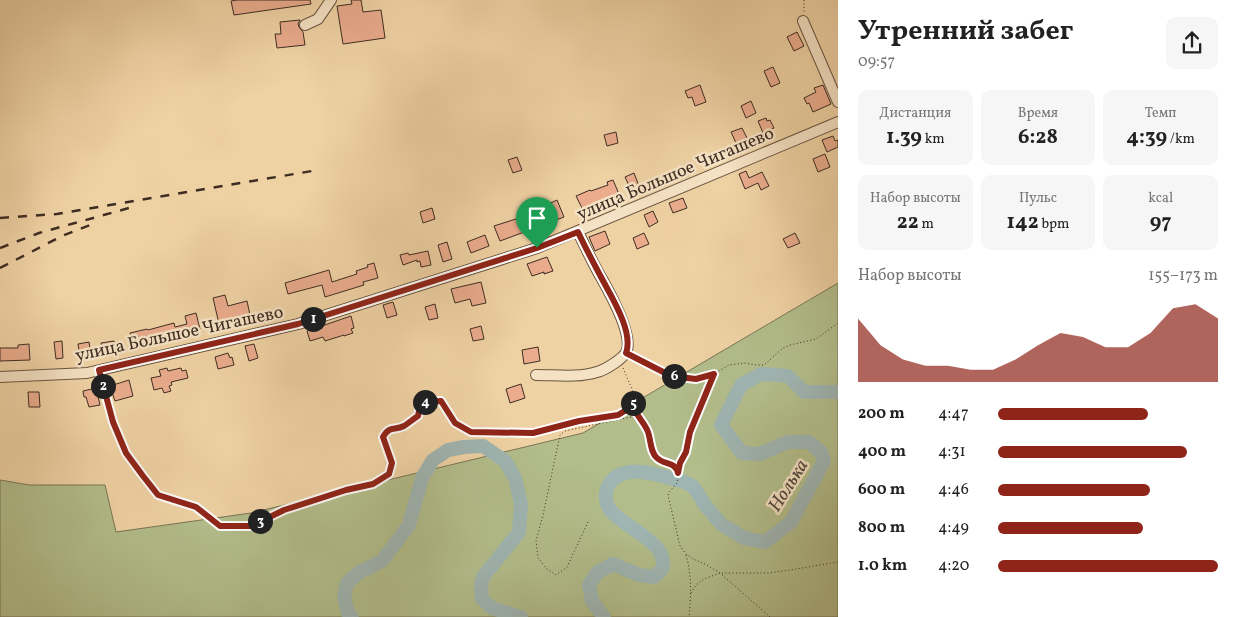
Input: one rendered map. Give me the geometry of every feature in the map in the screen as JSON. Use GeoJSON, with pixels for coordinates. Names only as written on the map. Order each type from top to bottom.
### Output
{"type":"FeatureCollection","features":[{"type":"Feature","properties":{"kind":"street"},"geometry":{"type":"LineString","coordinates":[[305,25],[318,19],[331,0]]}},
{"type":"Feature","properties":{"kind":"street"},"geometry":{"type":"LineString","coordinates":[[803,21],[838,102]]}},
{"type":"Feature","properties":{"kind":"street","name":"улица Большое Чигашево"},"geometry":{"type":"LineString","coordinates":[[0,377],[87,373],[298,324],[537,248],[838,122]]}},
{"type":"Feature","properties":{"kind":"street"},"geometry":{"type":"LineString","coordinates":[[536,375],[579,375],[598,372],[622,358],[628,348],[626,330],[615,303],[578,232]]}},
{"type":"Feature","properties":{"kind":"path"},"geometry":{"type":"LineString","coordinates":[[803,21],[804,0]]}},
{"type":"Feature","properties":{"kind":"path"},"geometry":{"type":"LineString","coordinates":[[588,522],[567,567],[556,574],[547,569],[538,558],[536,542],[560,435],[565,431],[631,417],[634,409],[634,394],[623,365],[626,353],[671,376],[696,379],[714,374],[729,365],[745,363],[764,364],[783,348],[816,339],[838,323]]}},
{"type":"Feature","properties":{"kind":"path"},"geometry":{"type":"LineString","coordinates":[[99,370],[113,422],[126,453],[143,476],[158,495],[196,507],[220,526],[251,526],[284,510],[346,490],[373,484],[389,474],[392,463],[383,437],[387,430],[401,427],[418,416],[423,402],[441,401],[455,423],[471,432],[533,433],[579,421],[618,415],[628,409],[631,400],[637,415],[648,431],[653,454],[660,461],[672,464],[677,468],[678,473]]}},
{"type":"Feature","properties":{"kind":"path"},"geometry":{"type":"LineString","coordinates":[[714,374],[690,432],[676,483],[668,495],[680,546],[686,554],[720,573],[770,617]]}},
{"type":"Feature","properties":{"kind":"path"},"geometry":{"type":"LineString","coordinates":[[686,554],[690,570],[689,617]]}},
{"type":"Feature","properties":{"kind":"path"},"geometry":{"type":"LineString","coordinates":[[691,593],[696,585],[704,579],[720,573],[768,573],[838,562]]}},
{"type":"Feature","properties":{"kind":"green space"},"geometry":{"type":"Polygon","coordinates":[[[838,283],[838,617],[0,617],[0,480],[29,485],[105,485],[116,532],[251,513],[583,433],[838,283]]]}},
{"type":"Feature","properties":{"kind":"building"},"geometry":{"type":"Polygon","coordinates":[[[310,0],[311,4],[234,15],[231,1],[310,0]]]}},
{"type":"Feature","properties":{"kind":"building"},"geometry":{"type":"Polygon","coordinates":[[[351,0],[361,0],[363,12],[381,10],[385,38],[343,44],[337,6],[352,4],[351,0]]]}},
{"type":"Feature","properties":{"kind":"building"},"geometry":{"type":"Polygon","coordinates":[[[300,20],[298,24],[303,32],[305,45],[277,48],[275,34],[281,34],[280,22],[300,20]]]}},
{"type":"Feature","properties":{"kind":"building"},"geometry":{"type":"Polygon","coordinates":[[[797,32],[804,46],[794,51],[787,37],[797,32]]]}},
{"type":"Feature","properties":{"kind":"building"},"geometry":{"type":"Polygon","coordinates":[[[773,67],[780,83],[771,87],[764,71],[773,67]]]}},
{"type":"Feature","properties":{"kind":"building"},"geometry":{"type":"Polygon","coordinates":[[[700,85],[706,102],[695,106],[692,97],[688,98],[685,91],[700,85]]]}},
{"type":"Feature","properties":{"kind":"building"},"geometry":{"type":"Polygon","coordinates":[[[823,85],[831,104],[813,112],[809,103],[807,104],[804,98],[816,92],[814,88],[823,85]]]}},
{"type":"Feature","properties":{"kind":"building"},"geometry":{"type":"Polygon","coordinates":[[[751,101],[756,113],[746,118],[741,106],[751,101]]]}},
{"type":"Feature","properties":{"kind":"building"},"geometry":{"type":"Polygon","coordinates":[[[766,118],[767,121],[770,120],[774,128],[763,133],[758,121],[766,118]]]}},
{"type":"Feature","properties":{"kind":"building"},"geometry":{"type":"Polygon","coordinates":[[[742,128],[747,138],[736,143],[731,132],[742,128]]]}},
{"type":"Feature","properties":{"kind":"building"},"geometry":{"type":"Polygon","coordinates":[[[616,132],[618,143],[607,146],[604,135],[616,132]]]}},
{"type":"Feature","properties":{"kind":"building"},"geometry":{"type":"Polygon","coordinates":[[[833,136],[835,141],[838,140],[838,147],[827,152],[822,140],[833,136]]]}},
{"type":"Feature","properties":{"kind":"building"},"geometry":{"type":"Polygon","coordinates":[[[825,154],[830,167],[818,172],[813,159],[825,154]]]}},
{"type":"Feature","properties":{"kind":"building"},"geometry":{"type":"Polygon","coordinates":[[[517,157],[522,170],[513,173],[508,160],[517,157]]]}},
{"type":"Feature","properties":{"kind":"building"},"geometry":{"type":"Polygon","coordinates":[[[746,171],[749,178],[762,172],[769,186],[761,190],[758,183],[745,189],[739,174],[746,171]]]}},
{"type":"Feature","properties":{"kind":"building"},"geometry":{"type":"Polygon","coordinates":[[[634,173],[639,186],[631,190],[625,177],[634,173]]]}},
{"type":"Feature","properties":{"kind":"building"},"geometry":{"type":"Polygon","coordinates":[[[613,180],[619,194],[583,210],[576,196],[608,185],[607,182],[613,180]]]}},
{"type":"Feature","properties":{"kind":"building"},"geometry":{"type":"Polygon","coordinates":[[[683,198],[687,208],[673,213],[669,203],[683,198]]]}},
{"type":"Feature","properties":{"kind":"building"},"geometry":{"type":"Polygon","coordinates":[[[557,200],[564,217],[540,226],[534,211],[557,200]]]}},
{"type":"Feature","properties":{"kind":"building"},"geometry":{"type":"Polygon","coordinates":[[[432,208],[435,219],[423,223],[420,212],[432,208]]]}},
{"type":"Feature","properties":{"kind":"building"},"geometry":{"type":"Polygon","coordinates":[[[653,211],[658,222],[649,227],[644,215],[653,211]]]}},
{"type":"Feature","properties":{"kind":"building"},"geometry":{"type":"Polygon","coordinates":[[[522,217],[527,231],[500,241],[494,226],[522,217]]]}},
{"type":"Feature","properties":{"kind":"building"},"geometry":{"type":"Polygon","coordinates":[[[605,231],[610,244],[595,251],[589,237],[605,231]]]}},
{"type":"Feature","properties":{"kind":"building"},"geometry":{"type":"Polygon","coordinates":[[[644,233],[649,244],[637,249],[633,238],[644,233]]]}},
{"type":"Feature","properties":{"kind":"building"},"geometry":{"type":"Polygon","coordinates":[[[795,233],[800,243],[788,248],[783,239],[795,233]]]}},
{"type":"Feature","properties":{"kind":"building"},"geometry":{"type":"Polygon","coordinates":[[[485,235],[489,246],[471,253],[467,242],[485,235]]]}},
{"type":"Feature","properties":{"kind":"building"},"geometry":{"type":"Polygon","coordinates":[[[447,242],[452,259],[443,262],[438,245],[447,242]]]}},
{"type":"Feature","properties":{"kind":"building"},"geometry":{"type":"Polygon","coordinates":[[[428,251],[431,265],[421,267],[420,261],[417,262],[417,260],[403,265],[400,255],[428,251]]]}},
{"type":"Feature","properties":{"kind":"building"},"geometry":{"type":"Polygon","coordinates":[[[547,257],[553,271],[532,276],[527,264],[547,257]]]}},
{"type":"Feature","properties":{"kind":"building"},"geometry":{"type":"Polygon","coordinates":[[[374,263],[378,278],[363,282],[364,285],[325,297],[322,285],[288,294],[285,283],[329,270],[332,282],[357,274],[356,271],[374,263]]]}},
{"type":"Feature","properties":{"kind":"building"},"geometry":{"type":"Polygon","coordinates":[[[481,282],[486,303],[472,306],[470,299],[455,303],[451,289],[481,282]]]}},
{"type":"Feature","properties":{"kind":"building"},"geometry":{"type":"Polygon","coordinates":[[[225,295],[228,306],[247,301],[250,315],[219,324],[213,298],[225,295]]]}},
{"type":"Feature","properties":{"kind":"building"},"geometry":{"type":"Polygon","coordinates":[[[393,302],[397,315],[387,318],[383,305],[393,302]]]}},
{"type":"Feature","properties":{"kind":"building"},"geometry":{"type":"Polygon","coordinates":[[[435,304],[438,318],[429,320],[425,307],[435,304]]]}},
{"type":"Feature","properties":{"kind":"building"},"geometry":{"type":"Polygon","coordinates":[[[196,313],[200,329],[180,334],[181,336],[168,341],[134,349],[130,333],[174,323],[175,327],[187,324],[185,316],[196,313]]]}},
{"type":"Feature","properties":{"kind":"building"},"geometry":{"type":"Polygon","coordinates":[[[351,316],[354,328],[351,329],[353,333],[325,341],[323,337],[310,341],[307,331],[351,316]]]}},
{"type":"Feature","properties":{"kind":"building"},"geometry":{"type":"Polygon","coordinates":[[[481,326],[484,339],[473,341],[470,329],[481,326]]]}},
{"type":"Feature","properties":{"kind":"building"},"geometry":{"type":"Polygon","coordinates":[[[62,341],[63,358],[56,359],[54,342],[62,341]]]}},
{"type":"Feature","properties":{"kind":"building"},"geometry":{"type":"Polygon","coordinates":[[[114,341],[115,352],[103,354],[101,343],[114,341]]]}},
{"type":"Feature","properties":{"kind":"building"},"geometry":{"type":"Polygon","coordinates":[[[89,342],[91,355],[80,357],[78,344],[89,342]]]}},
{"type":"Feature","properties":{"kind":"building"},"geometry":{"type":"Polygon","coordinates":[[[29,344],[30,360],[0,361],[0,348],[18,348],[18,345],[29,344]]]}},
{"type":"Feature","properties":{"kind":"building"},"geometry":{"type":"Polygon","coordinates":[[[254,344],[258,358],[249,361],[245,346],[254,344]]]}},
{"type":"Feature","properties":{"kind":"building"},"geometry":{"type":"Polygon","coordinates":[[[538,347],[540,361],[524,364],[522,350],[538,347]]]}},
{"type":"Feature","properties":{"kind":"building"},"geometry":{"type":"Polygon","coordinates":[[[228,353],[230,358],[232,357],[234,365],[218,369],[215,357],[228,353]]]}},
{"type":"Feature","properties":{"kind":"building"},"geometry":{"type":"Polygon","coordinates":[[[167,368],[168,371],[181,368],[182,371],[186,370],[188,378],[171,382],[172,385],[169,386],[171,391],[164,393],[162,388],[154,390],[151,378],[161,376],[159,370],[167,368]]]}},
{"type":"Feature","properties":{"kind":"building"},"geometry":{"type":"Polygon","coordinates":[[[129,380],[133,396],[115,401],[110,386],[129,380]]]}},
{"type":"Feature","properties":{"kind":"building"},"geometry":{"type":"Polygon","coordinates":[[[521,384],[525,398],[510,403],[506,389],[521,384]]]}},
{"type":"Feature","properties":{"kind":"building"},"geometry":{"type":"Polygon","coordinates":[[[96,388],[100,405],[89,407],[83,391],[96,388]]]}},
{"type":"Feature","properties":{"kind":"building"},"geometry":{"type":"Polygon","coordinates":[[[28,392],[39,392],[40,407],[29,407],[28,392]]]}},
{"type":"Feature","properties":{"kind":"waterway","name":"Нолька"},"geometry":{"type":"LineString","coordinates":[[679,480],[691,485],[695,489],[705,505],[721,524],[744,538],[765,542],[791,522],[824,461],[821,452],[809,442],[788,442],[760,454],[742,453],[721,425],[741,385],[761,374],[788,376],[804,392],[838,392]]}},
{"type":"Feature","properties":{"kind":"waterway","name":"Нолька"},"geometry":{"type":"LineString","coordinates":[[352,617],[348,613],[344,597],[347,583],[360,572],[382,561],[409,525],[422,478],[433,460],[448,450],[483,446],[505,461],[515,478],[521,504],[519,532],[483,577],[481,586],[482,599],[492,608],[521,617]]}},
{"type":"Feature","properties":{"kind":"waterway","name":"Нолька"},"geometry":{"type":"LineString","coordinates":[[604,617],[592,601],[589,585],[598,572],[613,564],[639,575],[654,577],[662,569],[663,559],[652,543],[615,515],[609,508],[606,497],[608,486],[621,474],[630,472],[649,473],[676,480]]}},
{"type":"Feature","properties":{"kind":"railway"},"geometry":{"type":"LineString","coordinates":[[0,218],[57,214],[312,171]]}},
{"type":"Feature","properties":{"kind":"railway"},"geometry":{"type":"LineString","coordinates":[[0,248],[39,233],[129,208]]}},
{"type":"Feature","properties":{"kind":"railway"},"geometry":{"type":"LineString","coordinates":[[0,268],[62,236],[90,225]]}},
{"type":"Feature","properties":{"kind":"route"},"geometry":{"type":"LineString","coordinates":[[578,232],[610,292],[626,330],[628,348],[626,353],[671,376],[696,379],[714,374],[690,432],[686,452],[680,463],[678,473],[677,468],[672,464],[660,461],[653,454],[648,431],[637,415],[631,400],[628,409],[618,415],[579,421],[533,433],[471,432],[455,423],[441,401],[423,402],[418,416],[401,427],[387,430],[383,437],[392,463],[389,474],[373,484],[346,490],[284,510],[251,526],[220,526],[196,507],[158,495],[126,453],[113,422],[99,370],[298,324],[537,248],[578,232]]}}]}
